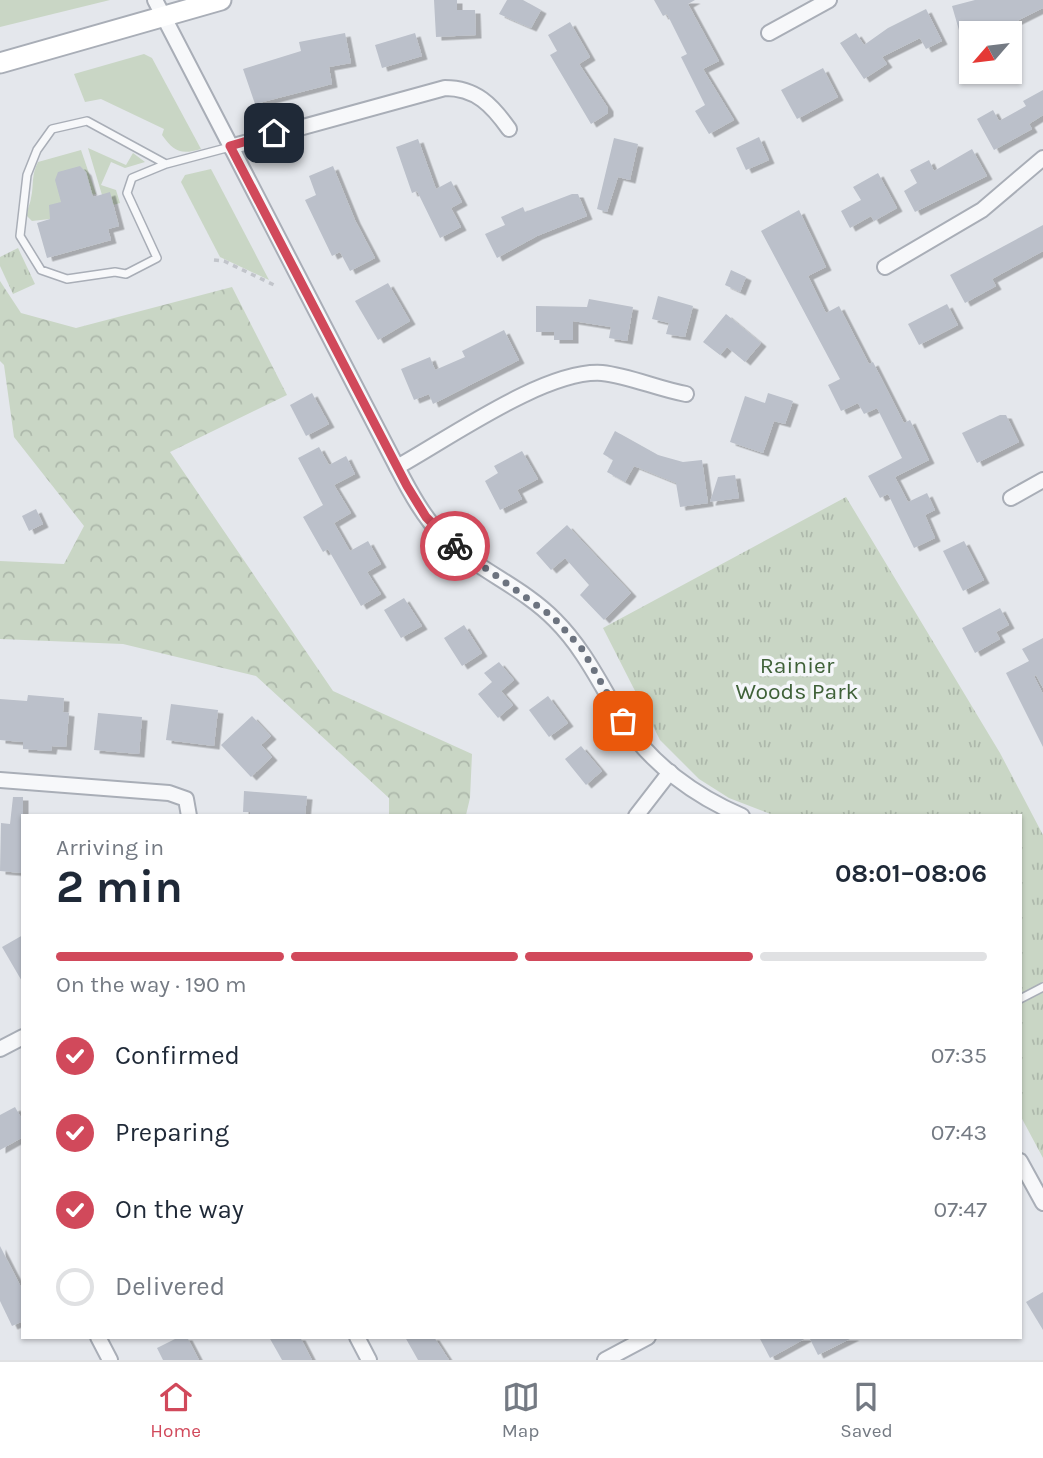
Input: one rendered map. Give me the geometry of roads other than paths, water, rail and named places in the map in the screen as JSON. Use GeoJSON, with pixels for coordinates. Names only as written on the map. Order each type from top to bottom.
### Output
{"type":"FeatureCollection","features":[{"type":"Feature","properties":{"kind":"main road"},"geometry":{"type":"LineString","coordinates":[[0,63],[159,8],[221,0]]}},
{"type":"Feature","properties":{"kind":"street"},"geometry":{"type":"LineString","coordinates":[[769,33],[829,0]]}},
{"type":"Feature","properties":{"kind":"street"},"geometry":{"type":"LineString","coordinates":[[159,8],[397,467],[426,517],[445,539],[553,617],[582,649],[633,735],[670,772],[700,795],[738,814]]}},
{"type":"Feature","properties":{"kind":"street"},"geometry":{"type":"LineString","coordinates":[[230,146],[445,88],[465,88],[483,99],[509,129]]}},
{"type":"Feature","properties":{"kind":"street"},"geometry":{"type":"LineString","coordinates":[[886,267],[982,211],[1043,158]]}},
{"type":"Feature","properties":{"kind":"street"},"geometry":{"type":"LineString","coordinates":[[397,467],[535,389],[572,375],[602,373],[686,394]]}},
{"type":"Feature","properties":{"kind":"street"},"geometry":{"type":"LineString","coordinates":[[1011,498],[1043,480]]}},
{"type":"Feature","properties":{"kind":"street"},"geometry":{"type":"LineString","coordinates":[[638,814],[670,772]]}},
{"type":"Feature","properties":{"kind":"street"},"geometry":{"type":"LineString","coordinates":[[0,780],[154,791],[187,799],[189,814]]}},
{"type":"Feature","properties":{"kind":"street"},"geometry":{"type":"LineString","coordinates":[[0,1049],[21,1038]]}},
{"type":"Feature","properties":{"kind":"street"},"geometry":{"type":"LineString","coordinates":[[1022,1165],[1043,1203]]}},
{"type":"Feature","properties":{"kind":"street"},"geometry":{"type":"LineString","coordinates":[[99,1339],[110,1360]]}},
{"type":"Feature","properties":{"kind":"street"},"geometry":{"type":"LineString","coordinates":[[358,1339],[369,1360]]}},
{"type":"Feature","properties":{"kind":"street"},"geometry":{"type":"LineString","coordinates":[[605,1360],[621,1343],[639,1339]]}},
{"type":"Feature","properties":{"kind":"lane"},"geometry":{"type":"LineString","coordinates":[[166,164],[86,121],[52,129],[37,150],[27,175],[20,236],[41,270],[66,279],[114,272],[126,274],[158,258],[127,193],[132,178],[166,164],[230,146]]}},
{"type":"Feature","properties":{"kind":"lane"},"geometry":{"type":"LineString","coordinates":[[1022,998],[1043,987]]}},
{"type":"Feature","properties":{"kind":"park label","name":"Rainier Woods Park"},"geometry":{"type":"Point","coordinates":[797,678]}}]}
